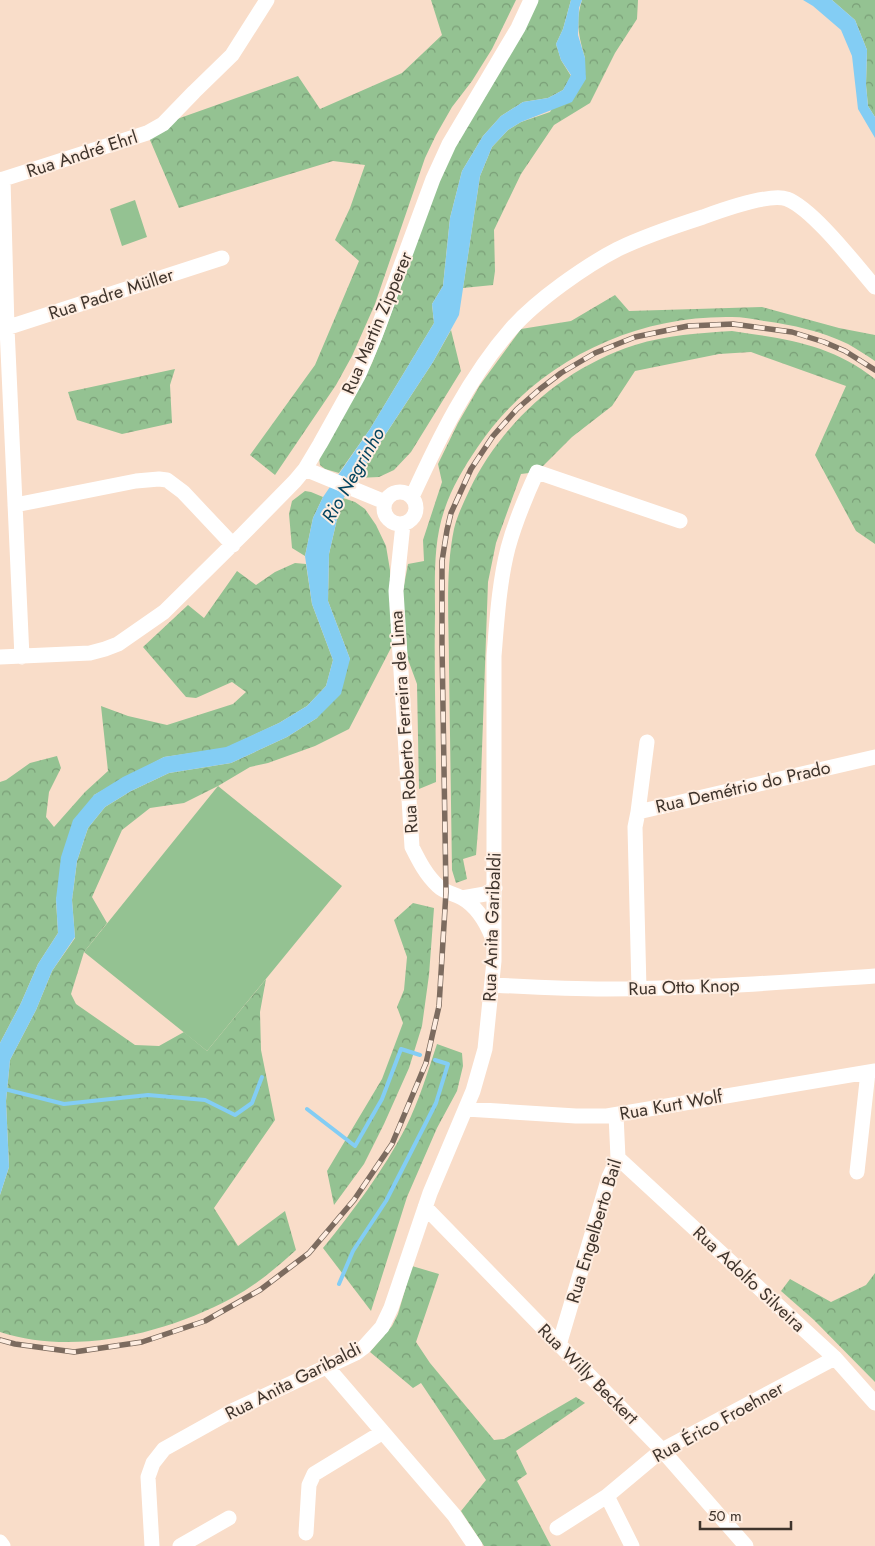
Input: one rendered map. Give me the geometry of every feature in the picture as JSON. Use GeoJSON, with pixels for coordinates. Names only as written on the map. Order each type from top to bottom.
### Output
{"type":"FeatureCollection","features":[{"type":"Feature","properties":{"kind":"street","name":"Rua André Ehrl"},"geometry":{"type":"LineString","coordinates":[[2,179],[147,133],[163,124],[232,55],[267,0]]}},
{"type":"Feature","properties":{"kind":"street","name":"Rua Martin Zipperer"},"geometry":{"type":"LineString","coordinates":[[0,657],[90,652],[118,644],[164,612],[233,545],[305,469],[359,374],[433,179],[449,144],[506,49],[531,0]]}},
{"type":"Feature","properties":{"kind":"street"},"geometry":{"type":"LineString","coordinates":[[2,179],[4,329],[22,657]]}},
{"type":"Feature","properties":{"kind":"street"},"geometry":{"type":"LineString","coordinates":[[412,497],[432,454],[457,408],[484,365],[513,327],[539,303],[582,271],[602,258],[636,241],[724,210],[773,198],[785,198],[805,210],[875,287]]}},
{"type":"Feature","properties":{"kind":"street","name":"Rua Padre Müller"},"geometry":{"type":"LineString","coordinates":[[4,329],[222,258]]}},
{"type":"Feature","properties":{"kind":"street"},"geometry":{"type":"LineString","coordinates":[[305,469],[385,502]]}},
{"type":"Feature","properties":{"kind":"street","name":"Rua Anita Garibaldi"},"geometry":{"type":"LineString","coordinates":[[152,1546],[148,1477],[157,1456],[174,1442],[260,1397],[347,1357],[364,1347],[382,1327],[391,1308],[445,1154],[466,1109],[480,1072],[485,1049],[493,985],[495,888],[494,656],[497,611],[508,547],[537,472],[680,521]]}},
{"type":"Feature","properties":{"kind":"street"},"geometry":{"type":"LineString","coordinates":[[15,505],[136,481],[167,480],[183,492],[233,545]]}},
{"type":"Feature","properties":{"kind":"street"},"geometry":{"type":"LineString","coordinates":[[401,492],[412,497],[416,503],[416,510],[410,521],[396,524],[390,521],[384,509],[385,502],[389,497],[394,493],[401,492]]}},
{"type":"Feature","properties":{"kind":"street","name":"Rua Roberto Ferreira de Lima"},"geometry":{"type":"LineString","coordinates":[[403,524],[396,591],[412,847],[421,865],[437,885],[446,892],[462,898],[476,910],[487,926],[494,943]]}},
{"type":"Feature","properties":{"kind":"street"},"geometry":{"type":"LineString","coordinates":[[638,812],[647,742]]}},
{"type":"Feature","properties":{"kind":"street","name":"Rua Demétrio do Prado"},"geometry":{"type":"LineString","coordinates":[[639,989],[635,827],[638,812],[875,757]]}},
{"type":"Feature","properties":{"kind":"street"},"geometry":{"type":"LineString","coordinates":[[462,898],[484,894],[495,888]]}},
{"type":"Feature","properties":{"kind":"street","name":"Rua Otto Knop"},"geometry":{"type":"LineString","coordinates":[[493,985],[578,989],[639,989],[875,976]]}},
{"type":"Feature","properties":{"kind":"street"},"geometry":{"type":"LineString","coordinates":[[857,1172],[872,1071]]}},
{"type":"Feature","properties":{"kind":"street","name":"Rua Kurt Wolf"},"geometry":{"type":"LineString","coordinates":[[466,1109],[568,1116],[616,1115],[872,1071]]}},
{"type":"Feature","properties":{"kind":"street","name":"Rua Engelberto Bail"},"geometry":{"type":"LineString","coordinates":[[559,1345],[609,1177],[618,1158],[616,1115]]}},
{"type":"Feature","properties":{"kind":"street","name":"Rua Adolfo Silveira"},"geometry":{"type":"LineString","coordinates":[[618,1158],[835,1358],[875,1403]]}},
{"type":"Feature","properties":{"kind":"street","name":"Rua Willy Beckert"},"geometry":{"type":"LineString","coordinates":[[425,1207],[662,1450],[746,1546]]}},
{"type":"Feature","properties":{"kind":"street","name":"Rua Érico Froehner"},"geometry":{"type":"LineString","coordinates":[[557,1528],[607,1496],[662,1450],[835,1358]]}},
{"type":"Feature","properties":{"kind":"street"},"geometry":{"type":"LineString","coordinates":[[326,1366],[454,1515],[475,1546]]}},
{"type":"Feature","properties":{"kind":"street"},"geometry":{"type":"LineString","coordinates":[[306,1533],[308,1485],[314,1474],[327,1464],[383,1432]]}},
{"type":"Feature","properties":{"kind":"street"},"geometry":{"type":"LineString","coordinates":[[607,1496],[632,1546]]}},
{"type":"Feature","properties":{"kind":"street"},"geometry":{"type":"LineString","coordinates":[[180,1546],[229,1518]]}},
{"type":"Feature","properties":{"kind":"street"},"geometry":{"type":"LineString","coordinates":[[0,1542],[3,1546]]}},
{"type":"Feature","properties":{"kind":"green space"},"geometry":{"type":"Polygon","coordinates":[[[431,0],[516,0],[492,49],[472,81],[452,107],[425,158],[375,304],[352,356],[336,385],[275,475],[250,455],[315,365],[359,261],[335,240],[350,208],[365,165],[333,161],[179,208],[147,133],[163,124],[298,76],[320,109],[402,73],[442,35],[431,0]]]}},
{"type":"Feature","properties":{"kind":"green space"},"geometry":{"type":"Polygon","coordinates":[[[537,0],[571,0],[563,29],[556,44],[561,60],[571,76],[563,90],[548,98],[523,102],[501,116],[483,136],[462,171],[450,218],[443,286],[432,304],[434,323],[370,429],[339,473],[325,469],[320,465],[319,458],[372,363],[429,206],[454,144],[537,0]]]}},
{"type":"Feature","properties":{"kind":"green space"},"geometry":{"type":"Polygon","coordinates":[[[582,0],[638,0],[637,19],[615,53],[590,103],[554,125],[521,174],[494,230],[495,271],[493,285],[463,288],[480,176],[492,147],[508,130],[521,122],[550,112],[585,58],[579,29],[582,0]]]}},
{"type":"Feature","properties":{"kind":"green space"},"geometry":{"type":"Polygon","coordinates":[[[832,0],[875,0],[875,117],[868,106],[866,85],[867,50],[855,20],[832,0]]]}},
{"type":"Feature","properties":{"kind":"green space"},"geometry":{"type":"Polygon","coordinates":[[[135,200],[147,237],[122,246],[110,209],[135,200]]]}},
{"type":"Feature","properties":{"kind":"green space"},"geometry":{"type":"Polygon","coordinates":[[[615,295],[629,311],[762,307],[839,328],[875,335],[875,361],[838,339],[796,327],[740,317],[694,319],[657,325],[622,335],[588,350],[556,369],[526,392],[500,418],[472,455],[450,495],[440,524],[436,549],[435,575],[436,782],[419,789],[417,684],[407,657],[402,596],[408,564],[424,561],[423,540],[442,482],[438,464],[458,423],[480,385],[521,329],[571,321],[615,295]]]}},
{"type":"Feature","properties":{"kind":"green space"},"geometry":{"type":"Polygon","coordinates":[[[451,330],[461,371],[411,452],[394,470],[379,477],[357,478],[433,362],[451,330]]]}},
{"type":"Feature","properties":{"kind":"green space"},"geometry":{"type":"Polygon","coordinates":[[[732,331],[789,340],[825,351],[842,358],[875,379],[875,544],[856,531],[815,455],[846,386],[751,352],[719,354],[635,371],[612,406],[572,437],[537,472],[521,474],[496,543],[488,582],[480,805],[476,855],[463,859],[467,879],[456,883],[452,870],[448,579],[454,529],[469,491],[482,466],[517,421],[559,383],[583,368],[635,345],[659,339],[732,331]]]}},
{"type":"Feature","properties":{"kind":"green space"},"geometry":{"type":"Polygon","coordinates":[[[175,369],[170,385],[172,423],[122,434],[77,420],[68,392],[175,369]]]}},
{"type":"Feature","properties":{"kind":"green space"},"geometry":{"type":"Polygon","coordinates":[[[305,491],[323,497],[313,518],[305,556],[292,548],[289,514],[292,501],[305,491]]]}},
{"type":"Feature","properties":{"kind":"green space"},"geometry":{"type":"Polygon","coordinates":[[[343,498],[355,502],[365,509],[376,525],[386,546],[390,570],[392,646],[349,729],[315,746],[268,763],[250,767],[184,803],[150,808],[122,830],[92,897],[107,923],[84,952],[71,994],[76,1004],[135,1045],[159,1046],[184,1032],[207,1051],[266,979],[260,1012],[261,1050],[275,1120],[214,1208],[238,1246],[285,1211],[296,1250],[257,1282],[232,1298],[206,1311],[149,1331],[119,1338],[58,1342],[28,1339],[0,1332],[0,1195],[9,1167],[6,1101],[10,1060],[36,1010],[52,971],[75,938],[72,900],[77,861],[88,828],[105,807],[131,791],[169,773],[231,763],[287,737],[317,718],[350,659],[328,601],[329,554],[343,498]]]}},
{"type":"Feature","properties":{"kind":"green space"},"geometry":{"type":"Polygon","coordinates":[[[295,563],[306,564],[312,604],[333,660],[326,686],[307,706],[279,723],[226,748],[164,757],[94,795],[56,899],[58,933],[38,964],[21,1003],[0,1043],[0,782],[6,780],[30,763],[57,756],[61,768],[49,792],[46,817],[54,827],[85,792],[108,771],[101,706],[128,716],[167,725],[233,704],[246,692],[232,682],[196,698],[186,697],[143,647],[188,605],[204,618],[237,571],[256,585],[275,572],[295,563]]]}},
{"type":"Feature","properties":{"kind":"green space"},"geometry":{"type":"Polygon","coordinates":[[[218,786],[342,886],[207,1051],[84,952],[218,786]]]}},
{"type":"Feature","properties":{"kind":"green space"},"geometry":{"type":"Polygon","coordinates":[[[413,903],[434,908],[429,975],[422,1026],[409,1068],[384,1124],[364,1164],[334,1205],[327,1171],[382,1079],[403,1023],[397,1007],[404,990],[407,957],[394,920],[413,903]]]}},
{"type":"Feature","properties":{"kind":"green space"},"geometry":{"type":"Polygon","coordinates":[[[437,1044],[462,1053],[463,1066],[457,1091],[437,1128],[407,1197],[371,1311],[323,1248],[368,1190],[406,1127],[423,1086],[437,1044]]]}},
{"type":"Feature","properties":{"kind":"green space"},"geometry":{"type":"Polygon","coordinates":[[[412,1266],[439,1274],[416,1342],[430,1363],[494,1440],[504,1439],[576,1397],[585,1403],[516,1451],[527,1474],[517,1481],[551,1546],[484,1546],[461,1511],[486,1480],[421,1383],[413,1388],[370,1352],[392,1326],[398,1314],[412,1266]]]}},
{"type":"Feature","properties":{"kind":"green space"},"geometry":{"type":"Polygon","coordinates":[[[875,1273],[875,1382],[814,1320],[781,1291],[790,1279],[831,1302],[866,1285],[875,1273]]]}},
{"type":"Feature","properties":{"kind":"water","name":"Rio Negrinho"},"geometry":{"type":"Polygon","coordinates":[[[571,0],[582,0],[579,8],[578,35],[585,58],[586,79],[572,102],[521,122],[508,130],[492,147],[480,176],[459,315],[433,362],[341,502],[329,554],[328,601],[350,659],[341,694],[317,718],[287,737],[231,763],[169,773],[131,791],[105,807],[88,828],[77,861],[72,900],[75,937],[52,971],[36,1010],[10,1060],[6,1101],[9,1167],[0,1195],[0,1043],[21,1003],[38,964],[58,933],[56,899],[61,857],[73,820],[94,795],[123,777],[164,757],[226,747],[279,723],[307,706],[326,686],[333,660],[312,604],[305,556],[313,518],[323,497],[370,429],[434,323],[432,304],[443,286],[450,218],[462,171],[483,136],[501,116],[523,102],[548,98],[563,90],[571,75],[561,60],[556,44],[563,29],[571,0]]]}},
{"type":"Feature","properties":{"kind":"water"},"geometry":{"type":"Polygon","coordinates":[[[803,0],[832,0],[855,20],[867,50],[866,85],[868,106],[875,117],[875,138],[858,109],[852,56],[841,30],[803,0]]]}},
{"type":"Feature","properties":{"kind":"waterway"},"geometry":{"type":"LineString","coordinates":[[307,1109],[355,1146],[382,1099],[401,1049],[420,1055]]}},
{"type":"Feature","properties":{"kind":"waterway"},"geometry":{"type":"LineString","coordinates":[[339,1284],[353,1251],[386,1201],[436,1103],[448,1064],[435,1060]]}},
{"type":"Feature","properties":{"kind":"waterway"},"geometry":{"type":"LineString","coordinates":[[0,1088],[64,1104],[148,1095],[205,1100],[235,1115],[252,1103],[262,1077]]}},
{"type":"Feature","properties":{"kind":"railway"},"geometry":{"type":"LineString","coordinates":[[0,1340],[15,1344],[74,1352],[142,1342],[205,1321],[260,1290],[309,1253],[354,1200],[392,1144],[426,1063],[439,1006],[446,892],[442,561],[447,530],[451,513],[471,469],[493,436],[517,409],[561,373],[595,353],[635,337],[688,326],[733,324],[792,332],[845,351],[875,370]]}}]}
